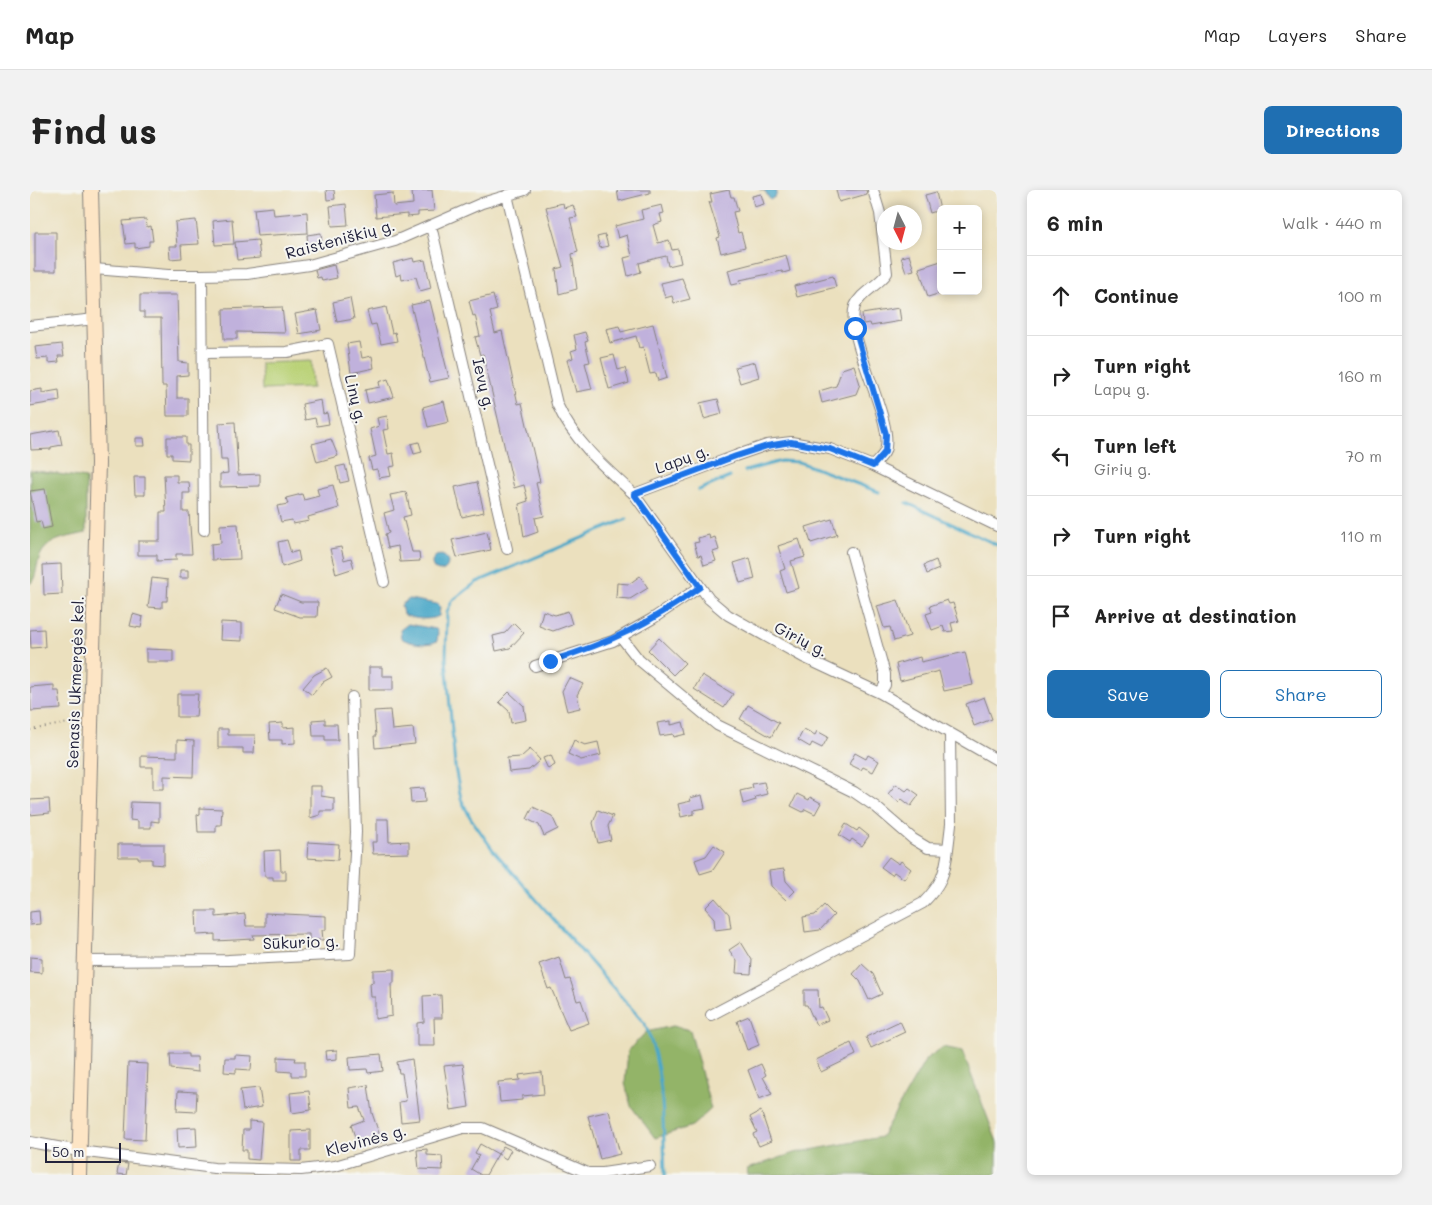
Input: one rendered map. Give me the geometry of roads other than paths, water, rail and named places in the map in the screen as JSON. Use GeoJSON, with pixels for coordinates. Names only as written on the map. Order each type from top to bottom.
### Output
{"type":"FeatureCollection","features":[{"type":"Feature","properties":{"kind":"main road","name":"Senasis Ukmergės kel."},"geometry":{"type":"LineString","coordinates":[[79,1175],[98,463],[91,190]]}},
{"type":"Feature","properties":{"kind":"street","name":"Raisteniškių g."},"geometry":{"type":"LineString","coordinates":[[94,269],[168,275],[202,275],[247,274],[309,266],[394,241],[482,203],[525,190]]}},
{"type":"Feature","properties":{"kind":"street"},"geometry":{"type":"LineString","coordinates":[[873,466],[885,452],[886,434],[858,340],[854,315],[858,301],[887,273],[880,212],[874,190]]}},
{"type":"Feature","properties":{"kind":"street"},"geometry":{"type":"LineString","coordinates":[[507,195],[557,404],[563,418],[585,446],[634,494]]}},
{"type":"Feature","properties":{"kind":"street","name":"Ievų g."},"geometry":{"type":"LineString","coordinates":[[432,226],[507,548]]}},
{"type":"Feature","properties":{"kind":"street"},"geometry":{"type":"LineString","coordinates":[[202,275],[204,530]]}},
{"type":"Feature","properties":{"kind":"street"},"geometry":{"type":"LineString","coordinates":[[30,326],[95,319]]}},
{"type":"Feature","properties":{"kind":"street","name":"Linų g."},"geometry":{"type":"LineString","coordinates":[[203,353],[287,352],[328,344],[384,582]]}},
{"type":"Feature","properties":{"kind":"street","name":"Lapų g."},"geometry":{"type":"LineString","coordinates":[[634,494],[736,456],[767,446],[791,442],[830,449],[873,466],[997,526]]}},
{"type":"Feature","properties":{"kind":"street","name":"Girių g."},"geometry":{"type":"LineString","coordinates":[[634,494],[700,587],[728,615],[803,658],[880,693],[997,760]]}},
{"type":"Feature","properties":{"kind":"street"},"geometry":{"type":"LineString","coordinates":[[852,552],[885,674],[885,685],[880,693]]}},
{"type":"Feature","properties":{"kind":"street"},"geometry":{"type":"LineString","coordinates":[[534,666],[591,649],[620,637],[652,619],[700,587]]}},
{"type":"Feature","properties":{"kind":"street"},"geometry":{"type":"LineString","coordinates":[[620,637],[638,660],[717,725],[854,792],[913,839],[928,848],[948,849]]}},
{"type":"Feature","properties":{"kind":"street","name":"Sūkurio g."},"geometry":{"type":"LineString","coordinates":[[85,961],[218,960],[350,954],[356,832],[352,696]]}},
{"type":"Feature","properties":{"kind":"street"},"geometry":{"type":"LineString","coordinates":[[710,1015],[923,904],[934,892],[945,874],[951,824],[950,733]]}},
{"type":"Feature","properties":{"kind":"street","name":"Klevinės g."},"geometry":{"type":"LineString","coordinates":[[30,1142],[80,1151],[214,1168],[301,1170],[336,1166],[463,1128],[474,1127],[483,1128],[588,1172],[603,1174],[650,1166]]}},
{"type":"Feature","properties":{"kind":"water"},"geometry":{"type":"Polygon","coordinates":[[[760,190],[777,190],[776,196],[770,200],[765,191],[760,190]]]}},
{"type":"Feature","properties":{"kind":"water"},"geometry":{"type":"Polygon","coordinates":[[[440,555],[446,557],[448,563],[446,569],[440,571],[434,569],[432,563],[434,557],[440,555]]]}},
{"type":"Feature","properties":{"kind":"water"},"geometry":{"type":"Polygon","coordinates":[[[409,599],[437,604],[440,607],[439,616],[421,619],[403,614],[401,605],[409,599]]]}},
{"type":"Feature","properties":{"kind":"water"},"geometry":{"type":"Polygon","coordinates":[[[408,624],[436,629],[438,632],[437,641],[419,644],[401,638],[400,630],[408,624]]]}},
{"type":"Feature","properties":{"kind":"waterway"},"geometry":{"type":"LineString","coordinates":[[745,471],[781,461],[799,462],[879,492]]}},
{"type":"Feature","properties":{"kind":"waterway"},"geometry":{"type":"LineString","coordinates":[[699,490],[730,477]]}},
{"type":"Feature","properties":{"kind":"waterway"},"geometry":{"type":"LineString","coordinates":[[907,503],[997,545]]}},
{"type":"Feature","properties":{"kind":"waterway"},"geometry":{"type":"LineString","coordinates":[[627,519],[477,582],[452,601],[447,612],[446,659],[455,767],[461,799],[470,817],[493,850],[645,1024],[652,1042],[660,1079],[665,1175]]}}]}
